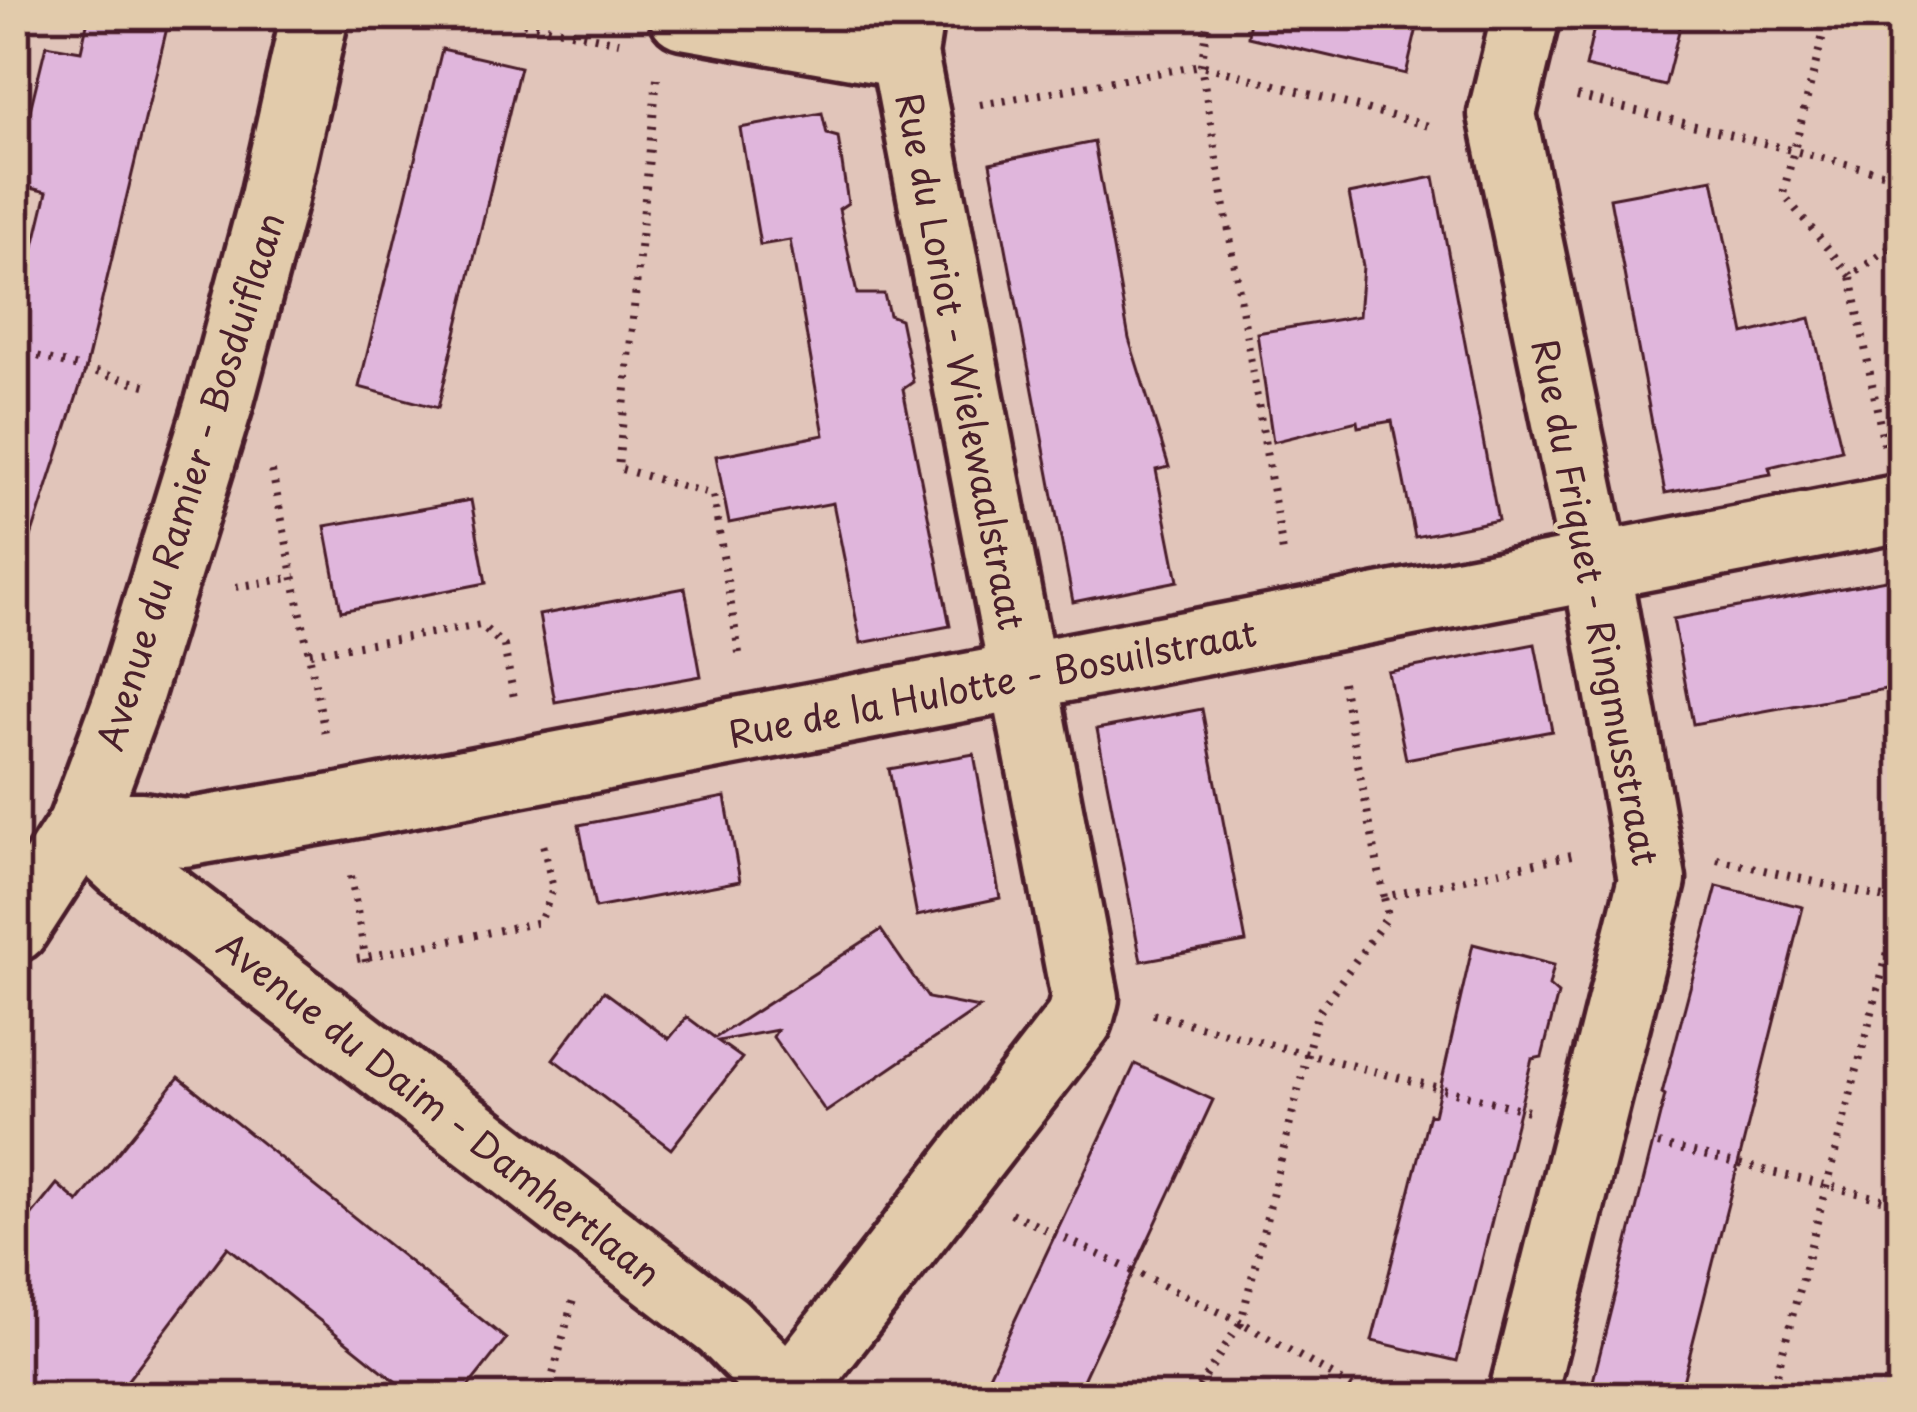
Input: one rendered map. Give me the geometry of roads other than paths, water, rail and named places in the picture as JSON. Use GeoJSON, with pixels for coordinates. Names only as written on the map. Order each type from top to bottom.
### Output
{"type":"FeatureCollection","features":[{"type":"Feature","properties":{"kind":"street","name":"Avenue du Ramier - Bosduiflaan"},"geometry":{"type":"LineString","coordinates":[[15,928],[81,826],[127,702],[219,404],[274,198],[315,15]]}},
{"type":"Feature","properties":{"kind":"street","name":"Rue du Friquet - Ringmusstraat"},"geometry":{"type":"LineString","coordinates":[[1522,1397],[1652,880],[1596,566],[1502,114],[1526,15]]}},
{"type":"Feature","properties":{"kind":"street"},"geometry":{"type":"LineString","coordinates":[[660,40],[907,35]]}},
{"type":"Feature","properties":{"kind":"street","name":"Rue du Loriot - Wielewaalstraat"},"geometry":{"type":"LineString","coordinates":[[791,1395],[1079,1020],[1085,998],[1022,679],[907,35]]}},
{"type":"Feature","properties":{"kind":"street","name":"Rue de la Hulotte - Bosuilstraat"},"geometry":{"type":"LineString","coordinates":[[81,826],[142,826],[184,833],[1022,679],[1596,566],[1895,483]]}},
{"type":"Feature","properties":{"kind":"street","name":"Avenue du Daim - Damhertlaan"},"geometry":{"type":"LineString","coordinates":[[81,826],[124,865],[722,1326],[791,1395]]}}]}
